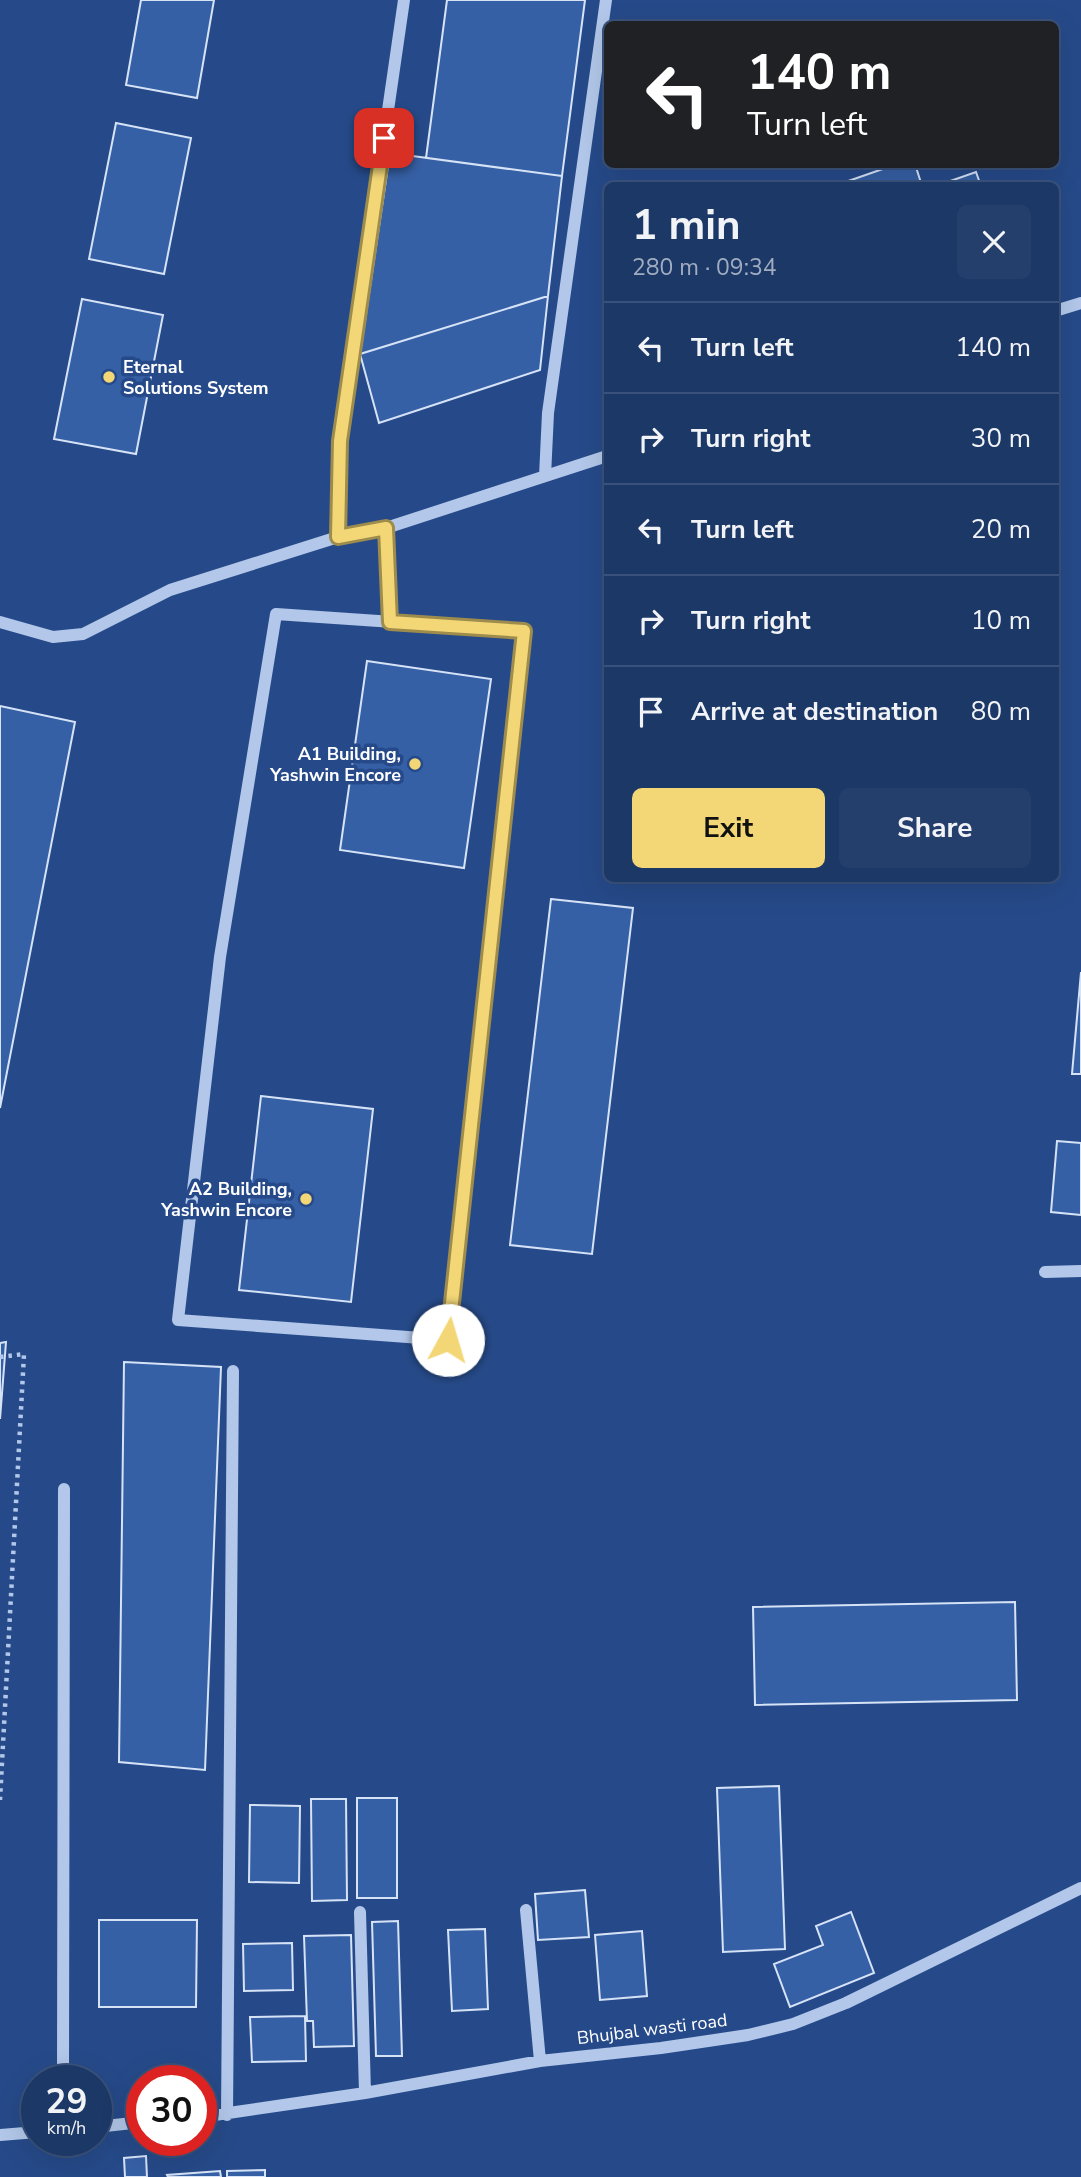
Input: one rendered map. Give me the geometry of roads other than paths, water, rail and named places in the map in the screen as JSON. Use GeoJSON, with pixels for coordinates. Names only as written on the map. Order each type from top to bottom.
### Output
{"type":"FeatureCollection","features":[{"type":"Feature","properties":{"kind":"street"},"geometry":{"type":"LineString","coordinates":[[338,537],[340,441],[404,0]]}},
{"type":"Feature","properties":{"kind":"street"},"geometry":{"type":"LineString","coordinates":[[545,476],[548,413],[606,0]]}},
{"type":"Feature","properties":{"kind":"street"},"geometry":{"type":"LineString","coordinates":[[1059,310],[1081,303]]}},
{"type":"Feature","properties":{"kind":"street"},"geometry":{"type":"LineString","coordinates":[[0,622],[52,638],[83,634],[170,590],[338,537],[386,528],[604,457]]}},
{"type":"Feature","properties":{"kind":"street"},"geometry":{"type":"LineString","coordinates":[[386,528],[390,622]]}},
{"type":"Feature","properties":{"kind":"street"},"geometry":{"type":"LineString","coordinates":[[276,614],[390,622],[524,631],[448,1340],[178,1320],[220,957],[276,614]]}},
{"type":"Feature","properties":{"kind":"street"},"geometry":{"type":"LineString","coordinates":[[1045,1272],[1081,1271]]}},
{"type":"Feature","properties":{"kind":"street"},"geometry":{"type":"LineString","coordinates":[[227,2115],[233,1371]]}},
{"type":"Feature","properties":{"kind":"street"},"geometry":{"type":"LineString","coordinates":[[63,2065],[64,1489]]}},
{"type":"Feature","properties":{"kind":"street","name":"Bhujbal wasti road"},"geometry":{"type":"LineString","coordinates":[[217,2116],[365,2093],[540,2061],[661,2048],[793,2024],[846,2003],[1081,1888]]}},
{"type":"Feature","properties":{"kind":"street"},"geometry":{"type":"LineString","coordinates":[[526,1910],[540,2061]]}},
{"type":"Feature","properties":{"kind":"street"},"geometry":{"type":"LineString","coordinates":[[360,1912],[365,2093]]}},
{"type":"Feature","properties":{"kind":"street"},"geometry":{"type":"LineString","coordinates":[[0,2135],[21,2133]]}},
{"type":"Feature","properties":{"kind":"place","name":"Eternal Solutions System"},"geometry":{"type":"Point","coordinates":[109,377]}},
{"type":"Feature","properties":{"kind":"place","name":"A1 Building, Yashwin Encore"},"geometry":{"type":"Point","coordinates":[415,764]}},
{"type":"Feature","properties":{"kind":"place","name":"A2 Building, Yashwin Encore"},"geometry":{"type":"Point","coordinates":[306,1199]}}]}
